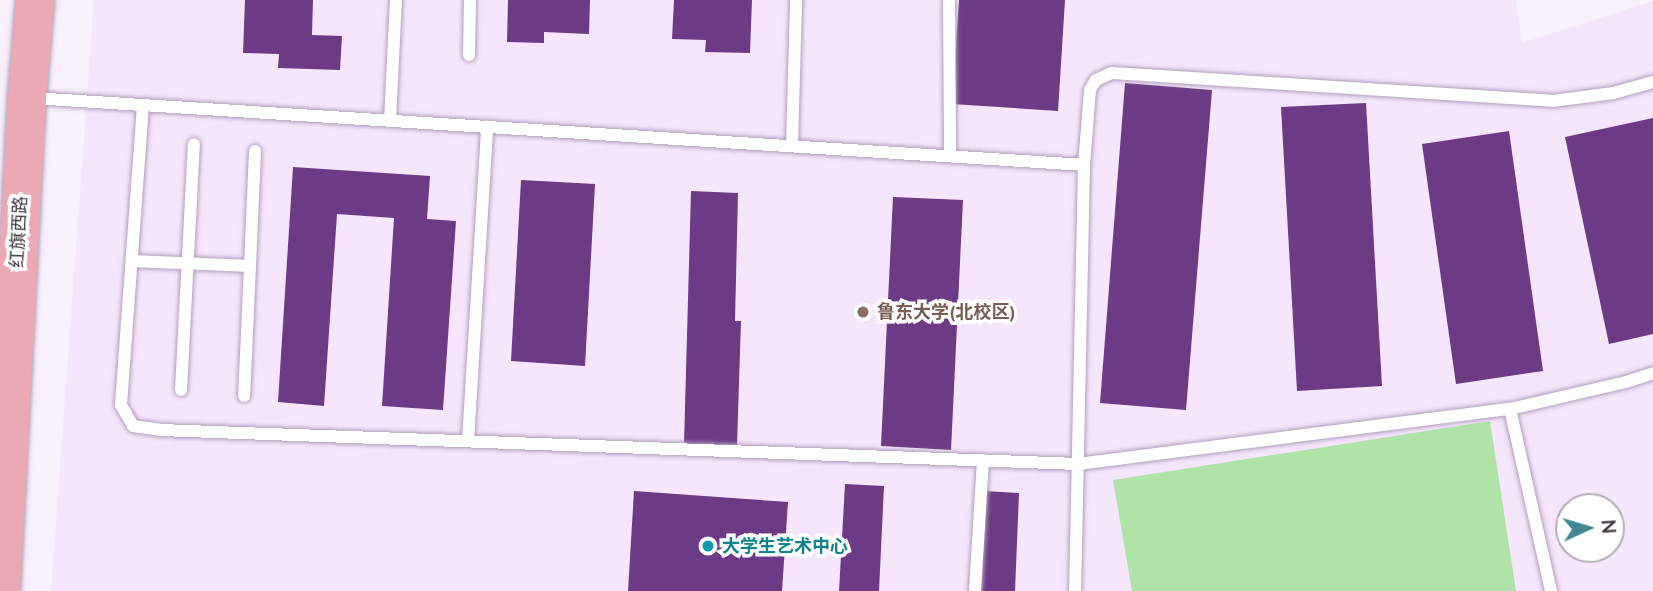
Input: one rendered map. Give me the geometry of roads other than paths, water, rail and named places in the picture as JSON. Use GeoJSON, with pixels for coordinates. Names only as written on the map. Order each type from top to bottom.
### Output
{"type":"FeatureCollection","features":[{"type":"Feature","properties":{"kind":"main road","name":"红旗西路"},"geometry":{"type":"LineString","coordinates":[[1,591],[27,98],[35,0]]}},
{"type":"Feature","properties":{"kind":"lane"},"geometry":{"type":"LineString","coordinates":[[390,121],[396,0]]}},
{"type":"Feature","properties":{"kind":"lane"},"geometry":{"type":"LineString","coordinates":[[469,55],[470,0]]}},
{"type":"Feature","properties":{"kind":"lane"},"geometry":{"type":"LineString","coordinates":[[792,146],[796,0]]}},
{"type":"Feature","properties":{"kind":"lane"},"geometry":{"type":"LineString","coordinates":[[949,0],[950,156]]}},
{"type":"Feature","properties":{"kind":"lane"},"geometry":{"type":"LineString","coordinates":[[1075,591],[1084,165],[1090,90],[1096,80],[1112,73],[1553,101],[1613,93],[1653,82]]}},
{"type":"Feature","properties":{"kind":"lane"},"geometry":{"type":"LineString","coordinates":[[27,98],[1084,165]]}},
{"type":"Feature","properties":{"kind":"lane"},"geometry":{"type":"LineString","coordinates":[[143,105],[121,405],[133,426],[160,430],[1078,464],[1510,409],[1626,382],[1653,373]]}},
{"type":"Feature","properties":{"kind":"lane"},"geometry":{"type":"LineString","coordinates":[[468,441],[487,127]]}},
{"type":"Feature","properties":{"kind":"lane"},"geometry":{"type":"LineString","coordinates":[[181,390],[194,144]]}},
{"type":"Feature","properties":{"kind":"lane"},"geometry":{"type":"LineString","coordinates":[[244,396],[255,150]]}},
{"type":"Feature","properties":{"kind":"lane"},"geometry":{"type":"LineString","coordinates":[[132,261],[250,266]]}},
{"type":"Feature","properties":{"kind":"lane"},"geometry":{"type":"LineString","coordinates":[[1510,409],[1551,591]]}},
{"type":"Feature","properties":{"kind":"lane"},"geometry":{"type":"LineString","coordinates":[[975,591],[983,460]]}},
{"type":"Feature","properties":{"kind":"place","name":"鲁东大学(北校区)"},"geometry":{"type":"Point","coordinates":[863,312]}},
{"type":"Feature","properties":{"kind":"place","name":"大学生艺术中心"},"geometry":{"type":"Point","coordinates":[708,546]}}]}
